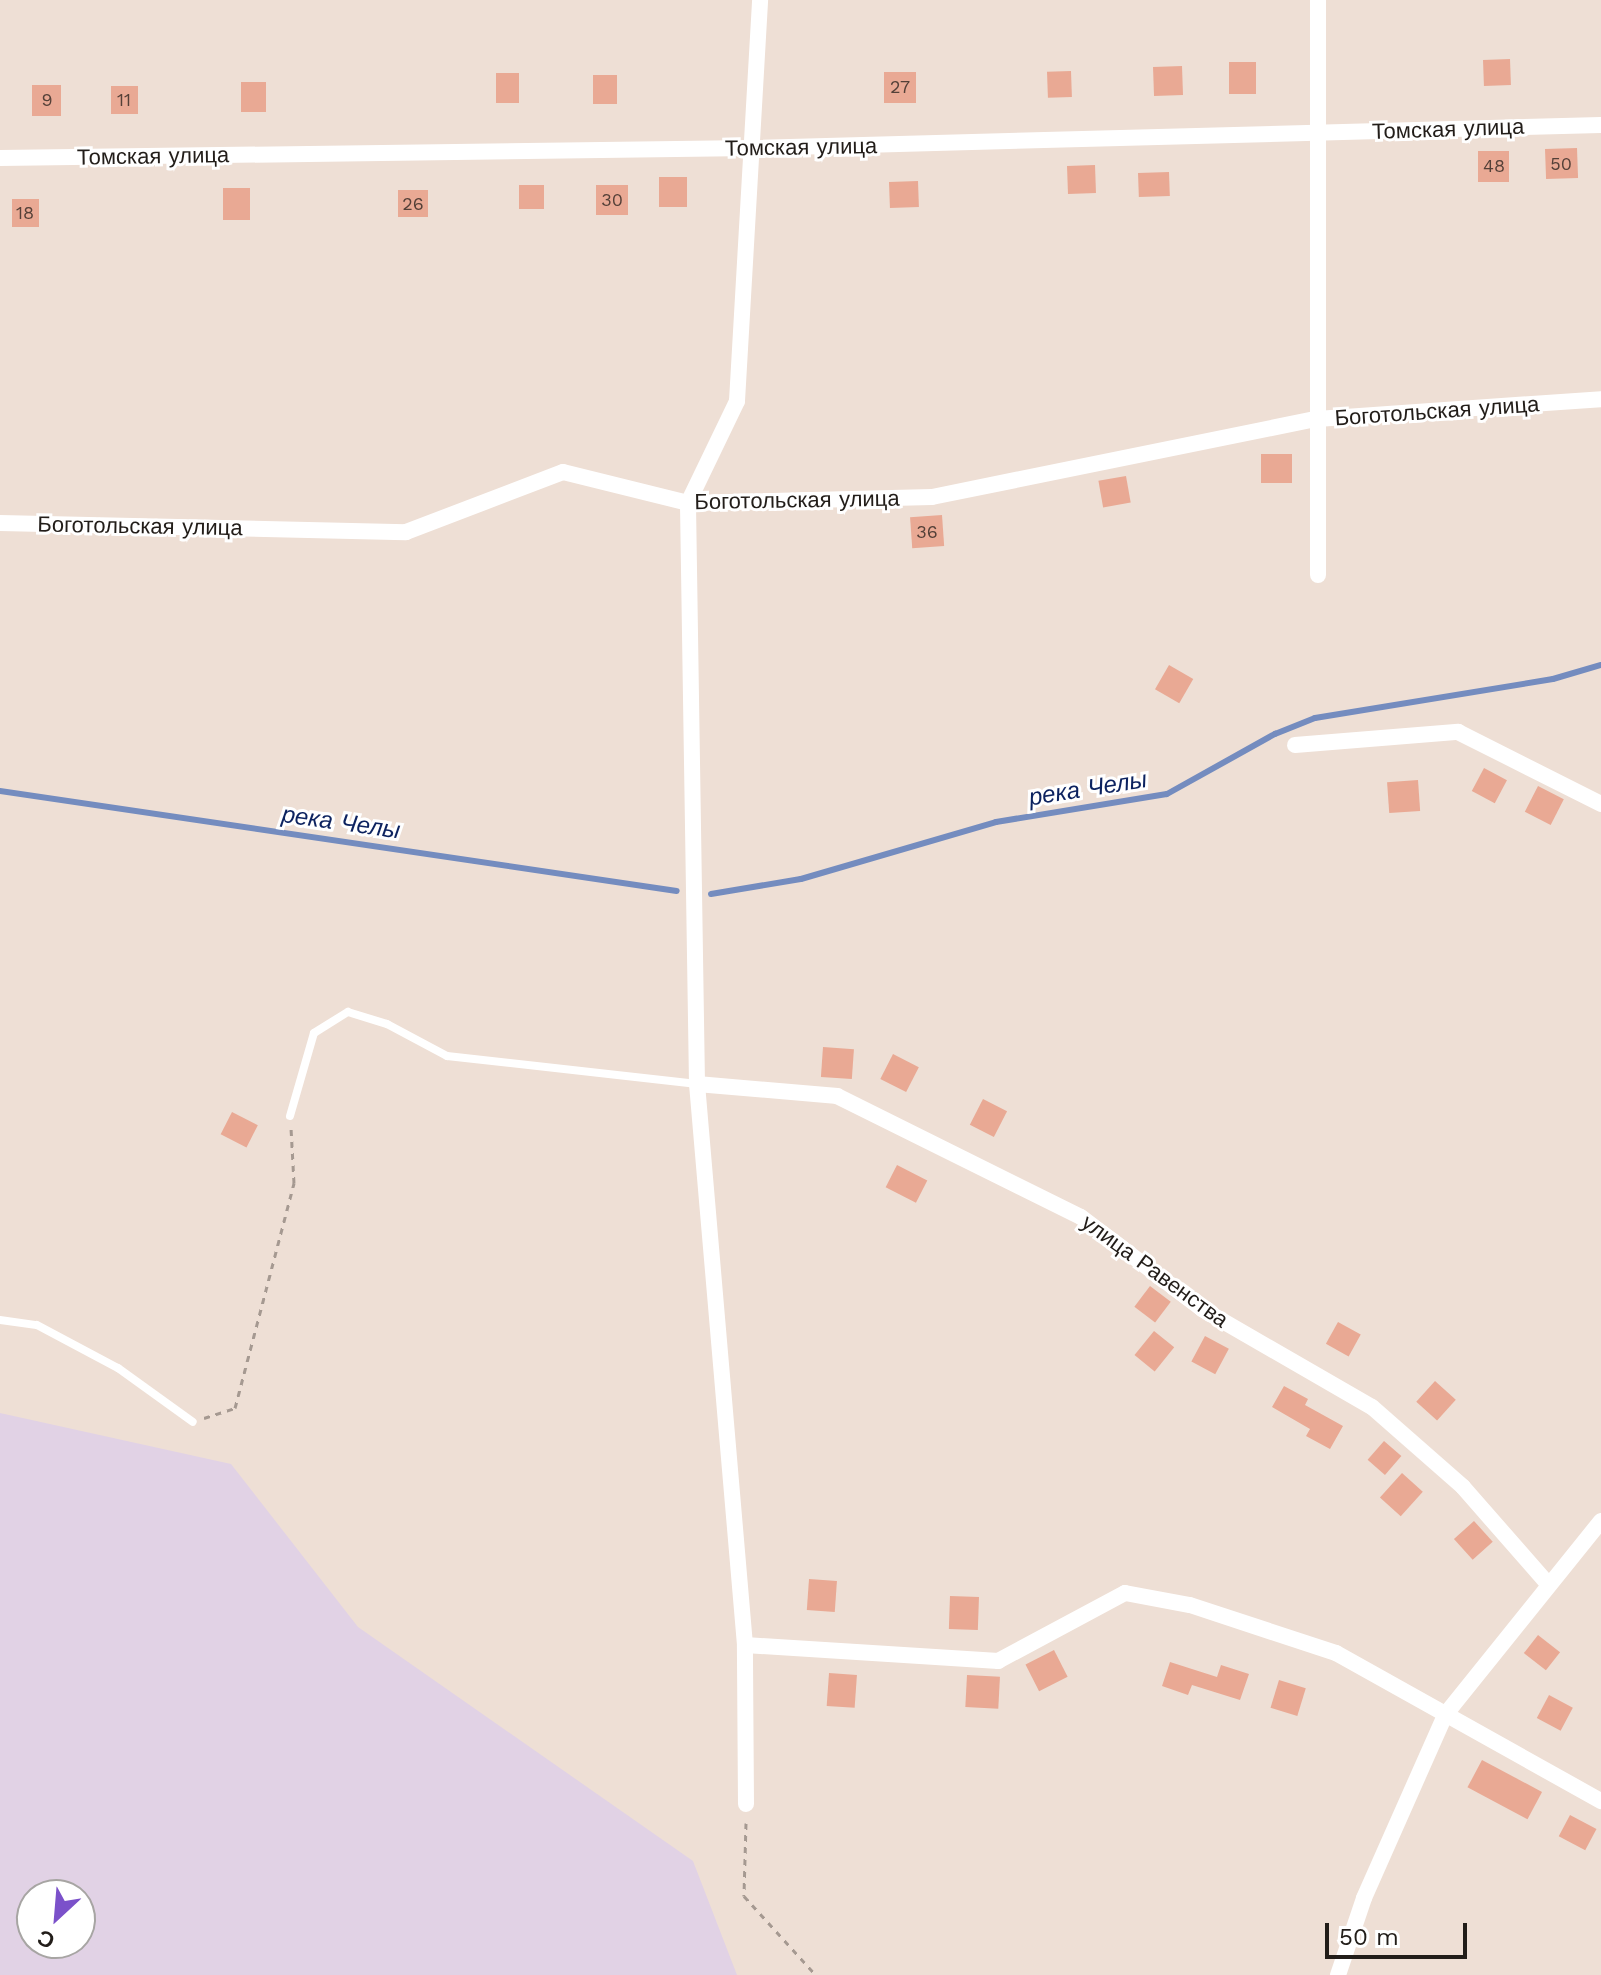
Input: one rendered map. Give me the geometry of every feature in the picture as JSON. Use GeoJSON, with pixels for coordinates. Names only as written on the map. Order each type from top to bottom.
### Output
{"type":"FeatureCollection","features":[{"type":"Feature","properties":{"kind":"street"},"geometry":{"type":"LineString","coordinates":[[746,1804],[745,1645],[697,1084],[688,503],[737,401],[760,0]]}},
{"type":"Feature","properties":{"kind":"street"},"geometry":{"type":"LineString","coordinates":[[1318,0],[1314,133],[1318,575]]}},
{"type":"Feature","properties":{"kind":"street","name":"Томская улица"},"geometry":{"type":"LineString","coordinates":[[0,158],[751,148],[1601,125]]}},
{"type":"Feature","properties":{"kind":"street","name":"Боготольская улица"},"geometry":{"type":"LineString","coordinates":[[0,523],[406,532],[563,472],[688,503],[932,497],[1317,419],[1601,399]]}},
{"type":"Feature","properties":{"kind":"street"},"geometry":{"type":"LineString","coordinates":[[1295,745],[1458,732],[1601,804]]}},
{"type":"Feature","properties":{"kind":"street","name":"улица Равенства"},"geometry":{"type":"LineString","coordinates":[[697,1084],[837,1096],[1081,1217],[1202,1309],[1372,1407],[1463,1487],[1547,1583]]}},
{"type":"Feature","properties":{"kind":"street"},"geometry":{"type":"LineString","coordinates":[[1338,1975],[1364,1898],[1445,1715],[1547,1583],[1601,1521]]}},
{"type":"Feature","properties":{"kind":"street"},"geometry":{"type":"LineString","coordinates":[[745,1645],[998,1661],[1125,1593],[1190,1605],[1336,1653],[1601,1801]]}},
{"type":"Feature","properties":{"kind":"lane"},"geometry":{"type":"LineString","coordinates":[[290,1116],[314,1033],[348,1012],[387,1024],[447,1056],[697,1084]]}},
{"type":"Feature","properties":{"kind":"lane"},"geometry":{"type":"LineString","coordinates":[[0,1320],[37,1325],[118,1368],[193,1422]]}},
{"type":"Feature","properties":{"kind":"path"},"geometry":{"type":"LineString","coordinates":[[193,1422],[235,1408],[294,1183],[290,1116]]}},
{"type":"Feature","properties":{"kind":"path"},"geometry":{"type":"LineString","coordinates":[[746,1804],[744,1896],[816,1975]]}},
{"type":"Feature","properties":{"kind":"shaded area"},"geometry":{"type":"Polygon","coordinates":[[[0,1413],[231,1464],[358,1627],[693,1861],[737,1975],[0,1975],[0,1413]]]}},
{"type":"Feature","properties":{"kind":"building"},"geometry":{"type":"Polygon","coordinates":[[[1510,59],[1511,85],[1484,86],[1483,60],[1510,59]]]}},
{"type":"Feature","properties":{"kind":"building"},"geometry":{"type":"Polygon","coordinates":[[[1229,62],[1256,62],[1256,94],[1229,94],[1229,62]]]}},
{"type":"Feature","properties":{"kind":"building"},"geometry":{"type":"Polygon","coordinates":[[[1182,66],[1183,95],[1154,96],[1153,67],[1182,66]]]}},
{"type":"Feature","properties":{"kind":"building"},"geometry":{"type":"Polygon","coordinates":[[[1071,71],[1072,97],[1048,98],[1047,72],[1071,71]]]}},
{"type":"Feature","properties":{"kind":"building"},"geometry":{"type":"Polygon","coordinates":[[[884,72],[916,72],[916,103],[884,103],[884,72]]]}},
{"type":"Feature","properties":{"kind":"building"},"geometry":{"type":"Polygon","coordinates":[[[496,73],[519,73],[519,103],[496,103],[496,73]]]}},
{"type":"Feature","properties":{"kind":"building"},"geometry":{"type":"Polygon","coordinates":[[[593,75],[617,75],[617,104],[593,104],[593,75]]]}},
{"type":"Feature","properties":{"kind":"building"},"geometry":{"type":"Polygon","coordinates":[[[241,82],[266,82],[266,112],[241,112],[241,82]]]}},
{"type":"Feature","properties":{"kind":"building"},"geometry":{"type":"Polygon","coordinates":[[[32,85],[61,85],[61,116],[32,116],[32,85]]]}},
{"type":"Feature","properties":{"kind":"building"},"geometry":{"type":"Polygon","coordinates":[[[111,86],[138,86],[138,114],[111,114],[111,86]]]}},
{"type":"Feature","properties":{"kind":"building"},"geometry":{"type":"Polygon","coordinates":[[[1577,148],[1578,178],[1546,179],[1545,149],[1577,148]]]}},
{"type":"Feature","properties":{"kind":"building"},"geometry":{"type":"Polygon","coordinates":[[[1478,151],[1509,151],[1509,182],[1478,182],[1478,151]]]}},
{"type":"Feature","properties":{"kind":"building"},"geometry":{"type":"Polygon","coordinates":[[[1095,165],[1096,193],[1068,194],[1067,166],[1095,165]]]}},
{"type":"Feature","properties":{"kind":"building"},"geometry":{"type":"Polygon","coordinates":[[[1169,172],[1170,196],[1139,197],[1138,173],[1169,172]]]}},
{"type":"Feature","properties":{"kind":"building"},"geometry":{"type":"Polygon","coordinates":[[[659,177],[687,177],[687,207],[659,207],[659,177]]]}},
{"type":"Feature","properties":{"kind":"building"},"geometry":{"type":"Polygon","coordinates":[[[918,181],[919,207],[890,208],[889,182],[918,181]]]}},
{"type":"Feature","properties":{"kind":"building"},"geometry":{"type":"Polygon","coordinates":[[[519,185],[544,185],[544,209],[519,209],[519,185]]]}},
{"type":"Feature","properties":{"kind":"building"},"geometry":{"type":"Polygon","coordinates":[[[596,185],[628,185],[628,215],[596,215],[596,185]]]}},
{"type":"Feature","properties":{"kind":"building"},"geometry":{"type":"Polygon","coordinates":[[[223,188],[250,188],[250,220],[223,220],[223,188]]]}},
{"type":"Feature","properties":{"kind":"building"},"geometry":{"type":"Polygon","coordinates":[[[398,190],[428,190],[428,217],[398,217],[398,190]]]}},
{"type":"Feature","properties":{"kind":"building"},"geometry":{"type":"Polygon","coordinates":[[[12,199],[39,199],[39,227],[12,227],[12,199]]]}},
{"type":"Feature","properties":{"kind":"building"},"geometry":{"type":"Polygon","coordinates":[[[1261,454],[1292,454],[1292,483],[1261,483],[1261,454]]]}},
{"type":"Feature","properties":{"kind":"building"},"geometry":{"type":"Polygon","coordinates":[[[1126,476],[1131,503],[1103,507],[1098,481],[1126,476]]]}},
{"type":"Feature","properties":{"kind":"building"},"geometry":{"type":"Polygon","coordinates":[[[942,515],[944,546],[912,548],[910,517],[942,515]]]}},
{"type":"Feature","properties":{"kind":"building"},"geometry":{"type":"Polygon","coordinates":[[[1169,665],[1193,679],[1179,703],[1155,689],[1169,665]]]}},
{"type":"Feature","properties":{"kind":"building"},"geometry":{"type":"Polygon","coordinates":[[[1484,768],[1507,780],[1495,803],[1472,791],[1484,768]]]}},
{"type":"Feature","properties":{"kind":"building"},"geometry":{"type":"Polygon","coordinates":[[[1418,780],[1420,811],[1389,813],[1387,782],[1418,780]]]}},
{"type":"Feature","properties":{"kind":"building"},"geometry":{"type":"Polygon","coordinates":[[[1538,786],[1564,799],[1551,825],[1525,812],[1538,786]]]}},
{"type":"Feature","properties":{"kind":"building"},"geometry":{"type":"Polygon","coordinates":[[[823,1047],[854,1049],[852,1079],[821,1077],[823,1047]]]}},
{"type":"Feature","properties":{"kind":"building"},"geometry":{"type":"Polygon","coordinates":[[[893,1054],[919,1067],[906,1092],[880,1079],[893,1054]]]}},
{"type":"Feature","properties":{"kind":"building"},"geometry":{"type":"Polygon","coordinates":[[[983,1099],[1007,1111],[994,1137],[970,1125],[983,1099]]]}},
{"type":"Feature","properties":{"kind":"building"},"geometry":{"type":"Polygon","coordinates":[[[232,1112],[258,1125],[246,1147],[221,1134],[232,1112]]]}},
{"type":"Feature","properties":{"kind":"building"},"geometry":{"type":"Polygon","coordinates":[[[897,1165],[927,1180],[916,1203],[886,1187],[897,1165]]]}},
{"type":"Feature","properties":{"kind":"building"},"geometry":{"type":"Polygon","coordinates":[[[1150,1286],[1171,1302],[1155,1322],[1134,1307],[1150,1286]]]}},
{"type":"Feature","properties":{"kind":"building"},"geometry":{"type":"Polygon","coordinates":[[[1338,1322],[1361,1335],[1349,1356],[1326,1344],[1338,1322]]]}},
{"type":"Feature","properties":{"kind":"building"},"geometry":{"type":"Polygon","coordinates":[[[1154,1331],[1174,1347],[1155,1371],[1134,1355],[1154,1331]]]}},
{"type":"Feature","properties":{"kind":"building"},"geometry":{"type":"Polygon","coordinates":[[[1205,1336],[1229,1349],[1215,1374],[1191,1362],[1205,1336]]]}},
{"type":"Feature","properties":{"kind":"building"},"geometry":{"type":"Polygon","coordinates":[[[1435,1381],[1456,1400],[1437,1421],[1416,1402],[1435,1381]]]}},
{"type":"Feature","properties":{"kind":"building"},"geometry":{"type":"Polygon","coordinates":[[[1284,1386],[1308,1399],[1305,1405],[1343,1426],[1330,1449],[1306,1436],[1310,1429],[1272,1407],[1284,1386]]]}},
{"type":"Feature","properties":{"kind":"building"},"geometry":{"type":"Polygon","coordinates":[[[1384,1441],[1401,1456],[1385,1475],[1368,1460],[1384,1441]]]}},
{"type":"Feature","properties":{"kind":"building"},"geometry":{"type":"Polygon","coordinates":[[[1402,1473],[1423,1492],[1401,1516],[1380,1498],[1402,1473]]]}},
{"type":"Feature","properties":{"kind":"building"},"geometry":{"type":"Polygon","coordinates":[[[1474,1521],[1493,1542],[1473,1560],[1454,1539],[1474,1521]]]}},
{"type":"Feature","properties":{"kind":"building"},"geometry":{"type":"Polygon","coordinates":[[[809,1579],[837,1581],[835,1612],[807,1610],[809,1579]]]}},
{"type":"Feature","properties":{"kind":"building"},"geometry":{"type":"Polygon","coordinates":[[[950,1596],[979,1597],[978,1630],[949,1629],[950,1596]]]}},
{"type":"Feature","properties":{"kind":"building"},"geometry":{"type":"Polygon","coordinates":[[[1538,1635],[1560,1652],[1546,1670],[1524,1653],[1538,1635]]]}},
{"type":"Feature","properties":{"kind":"building"},"geometry":{"type":"Polygon","coordinates":[[[1054,1650],[1068,1677],[1039,1691],[1025,1665],[1054,1650]]]}},
{"type":"Feature","properties":{"kind":"building"},"geometry":{"type":"Polygon","coordinates":[[[1170,1662],[1217,1677],[1221,1665],[1249,1674],[1240,1700],[1192,1685],[1188,1695],[1162,1686],[1170,1662]]]}},
{"type":"Feature","properties":{"kind":"building"},"geometry":{"type":"Polygon","coordinates":[[[829,1673],[857,1675],[855,1708],[827,1706],[829,1673]]]}},
{"type":"Feature","properties":{"kind":"building"},"geometry":{"type":"Polygon","coordinates":[[[967,1675],[1000,1677],[998,1709],[965,1707],[967,1675]]]}},
{"type":"Feature","properties":{"kind":"building"},"geometry":{"type":"Polygon","coordinates":[[[1279,1680],[1306,1688],[1297,1716],[1271,1708],[1279,1680]]]}},
{"type":"Feature","properties":{"kind":"building"},"geometry":{"type":"Polygon","coordinates":[[[1549,1695],[1573,1708],[1561,1731],[1537,1718],[1549,1695]]]}},
{"type":"Feature","properties":{"kind":"building"},"geometry":{"type":"Polygon","coordinates":[[[1482,1760],[1542,1792],[1527,1819],[1467,1787],[1482,1760]]]}},
{"type":"Feature","properties":{"kind":"building"},"geometry":{"type":"Polygon","coordinates":[[[1570,1815],[1596,1829],[1585,1850],[1559,1836],[1570,1815]]]}},
{"type":"Feature","properties":{"kind":"waterway","name":"река Челы"},"geometry":{"type":"LineString","coordinates":[[711,894],[801,879],[996,822],[1167,794],[1275,734],[1315,718],[1553,679],[1601,665]]}},
{"type":"Feature","properties":{"kind":"waterway","name":"река Челы"},"geometry":{"type":"LineString","coordinates":[[0,791],[677,891]]}}]}
